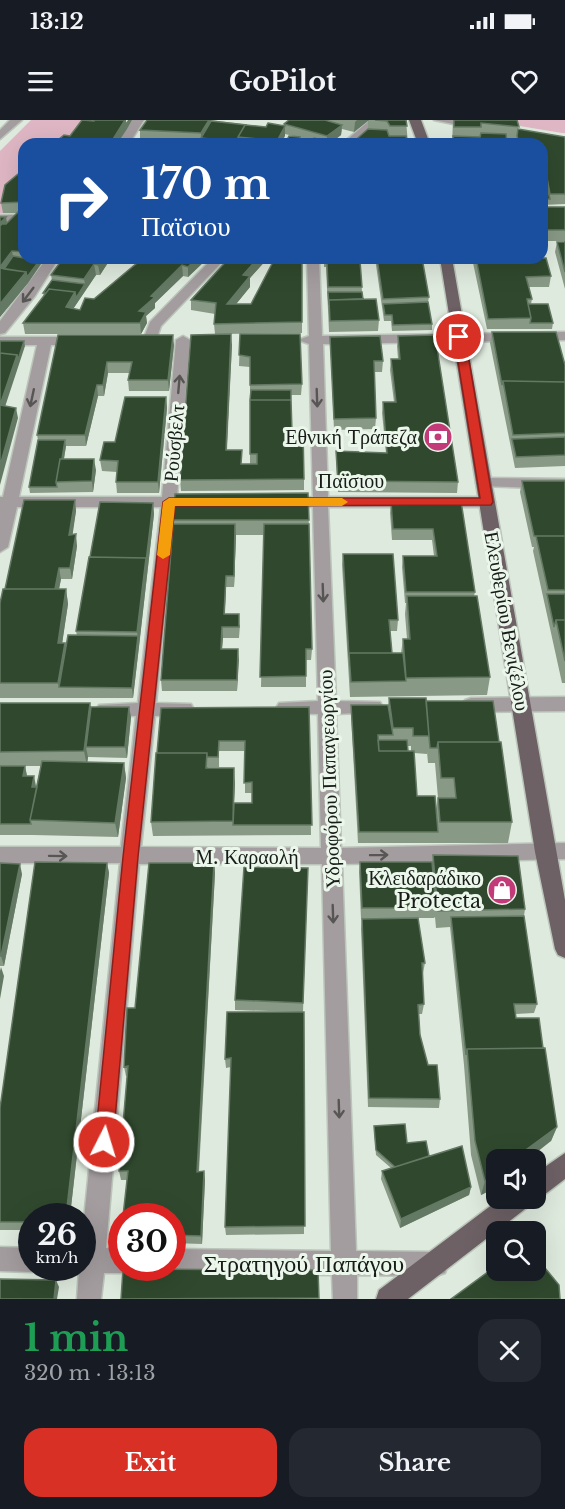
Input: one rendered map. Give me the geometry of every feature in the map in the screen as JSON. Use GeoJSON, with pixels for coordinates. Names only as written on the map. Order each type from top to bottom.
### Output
{"type":"FeatureCollection","features":[{"type":"Feature","properties":{"kind":"main road"},"geometry":{"type":"LineString","coordinates":[[415,120],[422,138]]}},
{"type":"Feature","properties":{"kind":"main road","name":"Ελευθερίου Βενιζέλου"},"geometry":{"type":"LineString","coordinates":[[447,264],[521,705],[555,851],[565,949]]}},
{"type":"Feature","properties":{"kind":"main road"},"geometry":{"type":"LineString","coordinates":[[546,1179],[565,1164]]}},
{"type":"Feature","properties":{"kind":"main road"},"geometry":{"type":"LineString","coordinates":[[388,1299],[506,1209]]}},
{"type":"Feature","properties":{"kind":"street"},"geometry":{"type":"LineString","coordinates":[[0,136],[16,120]]}},
{"type":"Feature","properties":{"kind":"street"},"geometry":{"type":"LineString","coordinates":[[127,138],[138,120]]}},
{"type":"Feature","properties":{"kind":"street"},"geometry":{"type":"LineString","coordinates":[[355,138],[377,120]]}},
{"type":"Feature","properties":{"kind":"street"},"geometry":{"type":"LineString","coordinates":[[440,120],[494,129]]}},
{"type":"Feature","properties":{"kind":"street"},"geometry":{"type":"LineString","coordinates":[[3,225],[18,220]]}},
{"type":"Feature","properties":{"kind":"street"},"geometry":{"type":"LineString","coordinates":[[0,330],[27,297],[49,264]]}},
{"type":"Feature","properties":{"kind":"street","name":"Ρούσβελτ"},"geometry":{"type":"LineString","coordinates":[[94,1203],[169,502],[167,340],[155,325],[214,264]]}},
{"type":"Feature","properties":{"kind":"street","name":"Υδροφόρου Παπαγεωργίου"},"geometry":{"type":"LineString","coordinates":[[313,264],[345,1299]]}},
{"type":"Feature","properties":{"kind":"street"},"geometry":{"type":"LineString","coordinates":[[291,340],[565,336]]}},
{"type":"Feature","properties":{"kind":"street"},"geometry":{"type":"LineString","coordinates":[[0,341],[92,340]]}},
{"type":"Feature","properties":{"kind":"street"},"geometry":{"type":"LineString","coordinates":[[0,547],[5,502],[45,341]]}},
{"type":"Feature","properties":{"kind":"street"},"geometry":{"type":"LineString","coordinates":[[484,483],[565,484]]}},
{"type":"Feature","properties":{"kind":"street"},"geometry":{"type":"LineString","coordinates":[[5,502],[192,502]]}},
{"type":"Feature","properties":{"kind":"street","name":"Παϊσιου"},"geometry":{"type":"LineString","coordinates":[[297,502],[487,502]]}},
{"type":"Feature","properties":{"kind":"street"},"geometry":{"type":"LineString","coordinates":[[452,706],[565,704]]}},
{"type":"Feature","properties":{"kind":"street"},"geometry":{"type":"LineString","coordinates":[[270,708],[395,706]]}},
{"type":"Feature","properties":{"kind":"street"},"geometry":{"type":"LineString","coordinates":[[90,710],[203,709]]}},
{"type":"Feature","properties":{"kind":"street","name":"Μ. Καραολή"},"geometry":{"type":"LineString","coordinates":[[0,855],[331,856],[555,851]]}},
{"type":"Feature","properties":{"kind":"street"},"geometry":{"type":"LineString","coordinates":[[0,1259],[18,1260]]}},
{"type":"Feature","properties":{"kind":"street","name":"Στρατηγού Παπάγου"},"geometry":{"type":"LineString","coordinates":[[186,1261],[436,1264]]}},
{"type":"Feature","properties":{"kind":"street","name":"Ρούσβελτ"},"geometry":{"type":"LineString","coordinates":[[89,1281],[89,1299]]}},
{"type":"Feature","properties":{"kind":"shaded area"},"geometry":{"type":"Polygon","coordinates":[[[31,120],[86,120],[71,138],[18,138],[18,186],[7,196],[3,213],[0,213],[0,151],[31,120]]]}},
{"type":"Feature","properties":{"kind":"shaded area"},"geometry":{"type":"Polygon","coordinates":[[[484,120],[565,120],[565,133],[562,133],[484,120]]]}},
{"type":"Feature","properties":{"kind":"building"},"geometry":{"type":"Polygon","coordinates":[[[82,120],[125,120],[114,138],[60,138],[64,135],[70,136],[82,120]]]}},
{"type":"Feature","properties":{"kind":"building"},"geometry":{"type":"Polygon","coordinates":[[[147,120],[209,120],[201,133],[140,130],[147,120]]]}},
{"type":"Feature","properties":{"kind":"building"},"geometry":{"type":"Polygon","coordinates":[[[289,120],[325,120],[342,125],[327,136],[284,124],[289,120]]]}},
{"type":"Feature","properties":{"kind":"building"},"geometry":{"type":"Polygon","coordinates":[[[375,120],[406,120],[407,126],[390,126],[387,121],[375,120]]]}},
{"type":"Feature","properties":{"kind":"building"},"geometry":{"type":"Polygon","coordinates":[[[454,120],[517,120],[519,127],[481,123],[481,127],[454,127],[454,120]]]}},
{"type":"Feature","properties":{"kind":"building"},"geometry":{"type":"Polygon","coordinates":[[[211,121],[247,125],[238,138],[201,138],[211,121]]]}},
{"type":"Feature","properties":{"kind":"building"},"geometry":{"type":"Polygon","coordinates":[[[268,123],[285,126],[279,138],[238,137],[245,125],[266,127],[268,123]]]}},
{"type":"Feature","properties":{"kind":"building"},"geometry":{"type":"Polygon","coordinates":[[[368,129],[387,130],[389,136],[406,136],[406,138],[358,138],[368,129]]]}},
{"type":"Feature","properties":{"kind":"building"},"geometry":{"type":"Polygon","coordinates":[[[518,129],[565,137],[565,194],[550,194],[548,138],[518,138],[518,129]]]}},
{"type":"Feature","properties":{"kind":"building"},"geometry":{"type":"Polygon","coordinates":[[[481,133],[506,134],[506,138],[453,138],[453,136],[480,137],[481,133]]]}},
{"type":"Feature","properties":{"kind":"building"},"geometry":{"type":"Polygon","coordinates":[[[18,174],[18,202],[1,203],[5,185],[18,174]]]}},
{"type":"Feature","properties":{"kind":"building"},"geometry":{"type":"Polygon","coordinates":[[[548,207],[565,207],[565,230],[548,230],[548,207]]]}},
{"type":"Feature","properties":{"kind":"building"},"geometry":{"type":"Polygon","coordinates":[[[18,212],[18,252],[12,251],[0,267],[0,226],[6,224],[18,212]]]}},
{"type":"Feature","properties":{"kind":"building"},"geometry":{"type":"Polygon","coordinates":[[[557,242],[565,242],[565,272],[557,242]]]}},
{"type":"Feature","properties":{"kind":"building"},"geometry":{"type":"Polygon","coordinates":[[[13,256],[18,257],[18,264],[37,264],[27,277],[26,272],[4,269],[13,256]]]}},
{"type":"Feature","properties":{"kind":"building"},"geometry":{"type":"Polygon","coordinates":[[[59,264],[94,264],[84,279],[51,275],[59,264]]]}},
{"type":"Feature","properties":{"kind":"building"},"geometry":{"type":"Polygon","coordinates":[[[136,264],[191,264],[188,267],[182,265],[151,296],[155,297],[139,311],[146,312],[140,323],[23,323],[49,289],[75,292],[66,307],[80,310],[85,298],[94,299],[136,264]]]}},
{"type":"Feature","properties":{"kind":"building"},"geometry":{"type":"Polygon","coordinates":[[[224,264],[253,264],[243,275],[250,276],[227,304],[251,304],[272,264],[302,264],[302,322],[214,324],[216,303],[191,300],[224,264]]]}},
{"type":"Feature","properties":{"kind":"building"},"geometry":{"type":"Polygon","coordinates":[[[327,264],[360,264],[362,287],[328,287],[327,264]]]}},
{"type":"Feature","properties":{"kind":"building"},"geometry":{"type":"Polygon","coordinates":[[[378,264],[423,264],[429,297],[383,299],[378,264]]]}},
{"type":"Feature","properties":{"kind":"building"},"geometry":{"type":"Polygon","coordinates":[[[477,264],[548,264],[551,276],[526,277],[532,299],[527,299],[531,318],[488,319],[477,264]]]}},
{"type":"Feature","properties":{"kind":"building"},"geometry":{"type":"Polygon","coordinates":[[[0,268],[26,272],[0,304],[0,268]]]}},
{"type":"Feature","properties":{"kind":"building"},"geometry":{"type":"Polygon","coordinates":[[[52,280],[85,284],[76,298],[75,292],[49,289],[43,293],[52,280]]]}},
{"type":"Feature","properties":{"kind":"building"},"geometry":{"type":"Polygon","coordinates":[[[328,292],[362,292],[363,299],[329,300],[329,305],[328,292]]]}},
{"type":"Feature","properties":{"kind":"building"},"geometry":{"type":"Polygon","coordinates":[[[376,299],[379,320],[330,321],[329,300],[376,299]]]}},
{"type":"Feature","properties":{"kind":"building"},"geometry":{"type":"Polygon","coordinates":[[[428,302],[432,324],[393,325],[392,315],[385,315],[383,304],[428,302]]]}},
{"type":"Feature","properties":{"kind":"building"},"geometry":{"type":"Polygon","coordinates":[[[528,304],[548,304],[553,323],[530,323],[528,304]]]}},
{"type":"Feature","properties":{"kind":"building"},"geometry":{"type":"Polygon","coordinates":[[[492,332],[556,332],[565,365],[565,382],[503,381],[502,385],[492,332]]]}},
{"type":"Feature","properties":{"kind":"building"},"geometry":{"type":"Polygon","coordinates":[[[231,334],[226,450],[242,450],[241,464],[257,464],[257,454],[250,454],[250,400],[291,400],[292,431],[303,431],[304,479],[180,480],[191,335],[231,334]]]}},
{"type":"Feature","properties":{"kind":"building"},"geometry":{"type":"Polygon","coordinates":[[[240,334],[300,334],[302,384],[250,385],[250,357],[239,355],[240,334]]]}},
{"type":"Feature","properties":{"kind":"building"},"geometry":{"type":"Polygon","coordinates":[[[58,335],[173,335],[168,380],[128,380],[132,362],[107,362],[103,385],[97,385],[85,435],[37,435],[58,335]]]}},
{"type":"Feature","properties":{"kind":"building"},"geometry":{"type":"Polygon","coordinates":[[[435,335],[458,482],[338,481],[336,451],[387,453],[383,402],[396,402],[391,359],[400,359],[398,336],[435,335]]]}},
{"type":"Feature","properties":{"kind":"building"},"geometry":{"type":"Polygon","coordinates":[[[380,336],[383,361],[374,361],[376,418],[334,419],[330,337],[380,336]]]}},
{"type":"Feature","properties":{"kind":"building"},"geometry":{"type":"Polygon","coordinates":[[[0,341],[24,341],[18,360],[17,355],[0,353],[0,341]]]}},
{"type":"Feature","properties":{"kind":"building"},"geometry":{"type":"Polygon","coordinates":[[[0,353],[17,355],[0,405],[0,353]]]}},
{"type":"Feature","properties":{"kind":"building"},"geometry":{"type":"Polygon","coordinates":[[[503,381],[565,382],[565,433],[513,435],[503,381]]]}},
{"type":"Feature","properties":{"kind":"building"},"geometry":{"type":"Polygon","coordinates":[[[251,390],[291,390],[291,400],[250,400],[251,390]]]}},
{"type":"Feature","properties":{"kind":"building"},"geometry":{"type":"Polygon","coordinates":[[[125,397],[166,397],[158,482],[116,482],[118,461],[100,460],[104,442],[115,442],[125,397]]]}},
{"type":"Feature","properties":{"kind":"building"},"geometry":{"type":"Polygon","coordinates":[[[0,405],[16,408],[0,466],[0,405]]]}},
{"type":"Feature","properties":{"kind":"building"},"geometry":{"type":"Polygon","coordinates":[[[565,437],[565,455],[516,457],[512,439],[565,437]]]}},
{"type":"Feature","properties":{"kind":"building"},"geometry":{"type":"Polygon","coordinates":[[[38,440],[65,440],[56,482],[57,487],[29,487],[38,440]]]}},
{"type":"Feature","properties":{"kind":"building"},"geometry":{"type":"Polygon","coordinates":[[[60,459],[94,459],[92,481],[56,482],[60,459]]]}},
{"type":"Feature","properties":{"kind":"building"},"geometry":{"type":"Polygon","coordinates":[[[522,481],[565,481],[565,536],[534,536],[522,481]]]}},
{"type":"Feature","properties":{"kind":"building"},"geometry":{"type":"Polygon","coordinates":[[[308,493],[309,520],[173,520],[175,494],[308,493]]]}},
{"type":"Feature","properties":{"kind":"building"},"geometry":{"type":"Polygon","coordinates":[[[24,500],[75,500],[69,535],[76,534],[70,568],[59,568],[55,589],[5,589],[24,500]]]}},
{"type":"Feature","properties":{"kind":"building"},"geometry":{"type":"Polygon","coordinates":[[[461,501],[475,592],[406,592],[403,556],[437,556],[433,529],[393,529],[391,502],[461,501]]]}},
{"type":"Feature","properties":{"kind":"building"},"geometry":{"type":"Polygon","coordinates":[[[100,502],[153,503],[146,562],[146,558],[90,557],[100,502]]]}},
{"type":"Feature","properties":{"kind":"building"},"geometry":{"type":"Polygon","coordinates":[[[173,524],[235,524],[234,576],[226,576],[224,614],[239,614],[239,627],[222,627],[221,649],[238,649],[237,680],[161,680],[173,524]]]}},
{"type":"Feature","properties":{"kind":"building"},"geometry":{"type":"Polygon","coordinates":[[[264,524],[309,524],[312,649],[306,649],[306,676],[260,677],[264,524]]]}},
{"type":"Feature","properties":{"kind":"building"},"geometry":{"type":"Polygon","coordinates":[[[536,536],[565,536],[565,590],[548,590],[536,536]]]}},
{"type":"Feature","properties":{"kind":"building"},"geometry":{"type":"Polygon","coordinates":[[[343,554],[393,554],[398,620],[389,620],[392,653],[349,653],[349,657],[343,554]]]}},
{"type":"Feature","properties":{"kind":"building"},"geometry":{"type":"Polygon","coordinates":[[[89,557],[146,558],[137,632],[76,631],[89,557]]]}},
{"type":"Feature","properties":{"kind":"building"},"geometry":{"type":"Polygon","coordinates":[[[3,589],[66,589],[58,643],[65,643],[58,683],[0,683],[0,603],[3,589]]]}},
{"type":"Feature","properties":{"kind":"building"},"geometry":{"type":"Polygon","coordinates":[[[547,594],[565,594],[565,620],[556,620],[554,627],[547,594]]]}},
{"type":"Feature","properties":{"kind":"building"},"geometry":{"type":"Polygon","coordinates":[[[407,596],[477,596],[490,677],[406,678],[403,639],[410,639],[407,596]]]}},
{"type":"Feature","properties":{"kind":"building"},"geometry":{"type":"Polygon","coordinates":[[[556,620],[565,620],[565,661],[556,620]]]}},
{"type":"Feature","properties":{"kind":"building"},"geometry":{"type":"Polygon","coordinates":[[[68,635],[138,636],[132,688],[59,687],[68,635]]]}},
{"type":"Feature","properties":{"kind":"building"},"geometry":{"type":"Polygon","coordinates":[[[349,653],[403,653],[406,681],[351,682],[349,653]]]}},
{"type":"Feature","properties":{"kind":"building"},"geometry":{"type":"Polygon","coordinates":[[[389,698],[426,698],[429,736],[413,736],[413,728],[393,728],[389,698]]]}},
{"type":"Feature","properties":{"kind":"building"},"geometry":{"type":"Polygon","coordinates":[[[426,701],[493,701],[499,742],[438,742],[437,748],[430,748],[426,701]]]}},
{"type":"Feature","properties":{"kind":"building"},"geometry":{"type":"Polygon","coordinates":[[[0,703],[90,703],[84,751],[0,752],[0,703]]]}},
{"type":"Feature","properties":{"kind":"building"},"geometry":{"type":"Polygon","coordinates":[[[351,705],[388,705],[393,735],[378,735],[379,751],[414,751],[417,796],[435,796],[438,832],[359,832],[351,705]]]}},
{"type":"Feature","properties":{"kind":"building"},"geometry":{"type":"Polygon","coordinates":[[[91,707],[129,707],[125,747],[86,747],[91,707]]]}},
{"type":"Feature","properties":{"kind":"building"},"geometry":{"type":"Polygon","coordinates":[[[309,707],[312,825],[233,825],[234,803],[252,803],[252,782],[244,783],[245,741],[219,741],[218,757],[207,757],[207,753],[157,753],[161,708],[309,707]]]}},
{"type":"Feature","properties":{"kind":"building"},"geometry":{"type":"Polygon","coordinates":[[[378,740],[407,740],[408,751],[379,751],[378,740]]]}},
{"type":"Feature","properties":{"kind":"building"},"geometry":{"type":"Polygon","coordinates":[[[438,742],[501,742],[512,822],[440,822],[438,798],[456,798],[454,778],[441,778],[438,742]]]}},
{"type":"Feature","properties":{"kind":"building"},"geometry":{"type":"Polygon","coordinates":[[[156,753],[207,753],[206,768],[234,768],[233,821],[151,822],[156,753]]]}},
{"type":"Feature","properties":{"kind":"building"},"geometry":{"type":"Polygon","coordinates":[[[42,761],[124,763],[115,823],[30,820],[42,761]]]}},
{"type":"Feature","properties":{"kind":"building"},"geometry":{"type":"Polygon","coordinates":[[[0,766],[25,766],[23,776],[34,776],[32,787],[37,787],[31,824],[0,824],[0,766]]]}},
{"type":"Feature","properties":{"kind":"building"},"geometry":{"type":"Polygon","coordinates":[[[433,855],[518,856],[525,909],[438,911],[433,855]]]}},
{"type":"Feature","properties":{"kind":"building"},"geometry":{"type":"Polygon","coordinates":[[[35,862],[107,863],[68,1203],[18,1203],[18,1222],[0,1222],[0,1108],[35,862]]]}},
{"type":"Feature","properties":{"kind":"building"},"geometry":{"type":"Polygon","coordinates":[[[360,862],[432,862],[436,908],[362,908],[360,862]]]}},
{"type":"Feature","properties":{"kind":"building"},"geometry":{"type":"Polygon","coordinates":[[[0,863],[20,864],[1,956],[0,956],[0,863]]]}},
{"type":"Feature","properties":{"kind":"building"},"geometry":{"type":"Polygon","coordinates":[[[149,863],[214,863],[197,1172],[204,1171],[201,1236],[186,1235],[186,1203],[124,1203],[128,1171],[119,1171],[128,1066],[124,1067],[127,1008],[135,1008],[149,863]]]}},
{"type":"Feature","properties":{"kind":"building"},"geometry":{"type":"Polygon","coordinates":[[[244,867],[308,868],[303,1003],[235,1000],[244,867]]]}},
{"type":"Feature","properties":{"kind":"building"},"geometry":{"type":"Polygon","coordinates":[[[524,916],[537,1004],[514,1004],[516,1018],[539,1018],[543,1048],[467,1049],[466,1055],[451,917],[524,916]]]}},
{"type":"Feature","properties":{"kind":"building"},"geometry":{"type":"Polygon","coordinates":[[[418,918],[425,963],[422,963],[424,1004],[418,1005],[420,1035],[428,1065],[437,1065],[440,1099],[369,1098],[362,919],[418,918]]]}},
{"type":"Feature","properties":{"kind":"building"},"geometry":{"type":"Polygon","coordinates":[[[227,1012],[304,1012],[305,1226],[225,1227],[231,1058],[225,1059],[227,1012]]]}},
{"type":"Feature","properties":{"kind":"building"},"geometry":{"type":"Polygon","coordinates":[[[545,1048],[557,1127],[527,1149],[486,1149],[485,1181],[475,1141],[467,1049],[545,1048]]]}},
{"type":"Feature","properties":{"kind":"building"},"geometry":{"type":"Polygon","coordinates":[[[405,1124],[407,1143],[426,1141],[429,1156],[395,1167],[376,1150],[374,1126],[405,1124]]]}},
{"type":"Feature","properties":{"kind":"building"},"geometry":{"type":"Polygon","coordinates":[[[462,1146],[471,1187],[401,1219],[382,1171],[462,1146]]]}},
{"type":"Feature","properties":{"kind":"building"},"geometry":{"type":"Polygon","coordinates":[[[186,1269],[318,1270],[319,1298],[121,1299],[122,1281],[186,1281],[186,1269]]]}},
{"type":"Feature","properties":{"kind":"building"},"geometry":{"type":"Polygon","coordinates":[[[546,1269],[559,1285],[560,1299],[451,1299],[486,1273],[486,1281],[546,1281],[546,1269]]]}},
{"type":"Feature","properties":{"kind":"building"},"geometry":{"type":"Polygon","coordinates":[[[0,1279],[56,1281],[54,1299],[0,1299],[0,1279]]]}},
{"type":"Feature","properties":{"kind":"slow traffic"},"geometry":{"type":"LineString","coordinates":[[163,555],[169,502],[342,502]]}},
{"type":"Feature","properties":{"kind":"place","name":"Εθνική Τράπεζα"},"geometry":{"type":"Point","coordinates":[438,437]}},
{"type":"Feature","properties":{"kind":"place","name":"Κλειδαράδικο Protecta"},"geometry":{"type":"Point","coordinates":[502,890]}},
{"type":"Feature","properties":{"kind":"route"},"geometry":{"type":"LineString","coordinates":[[104,1142],[130,857],[169,502],[487,502],[459,337]]}}]}
